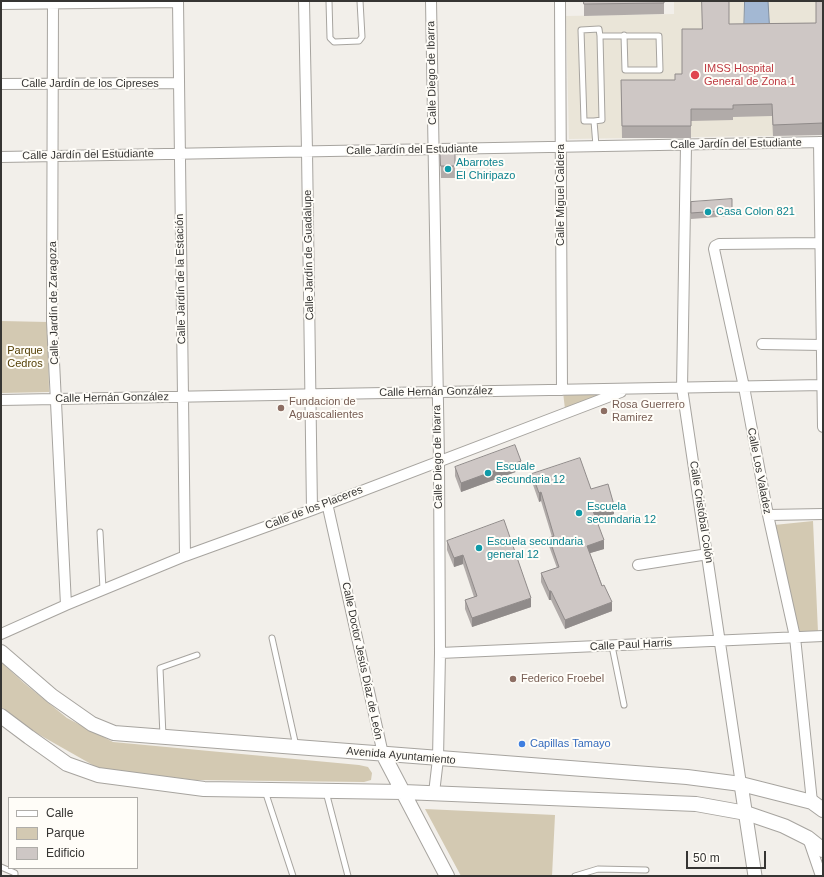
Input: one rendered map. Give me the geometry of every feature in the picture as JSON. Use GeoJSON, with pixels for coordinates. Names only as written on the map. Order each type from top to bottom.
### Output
{"type":"FeatureCollection","features":[{"type":"Feature","properties":{"kind":"main road","name":"Avenida Ayuntamiento"},"geometry":{"type":"LineString","coordinates":[[1,652],[52,696],[92,724],[114,733],[687,777],[742,784],[817,806]]}},
{"type":"Feature","properties":{"kind":"main road"},"geometry":{"type":"LineString","coordinates":[[1,716],[67,764],[98,775],[204,789],[403,792],[696,804],[746,813],[784,826],[808,838],[823,850]]}},
{"type":"Feature","properties":{"kind":"main road","name":"Calle Doctor Jesús Díaz de León"},"geometry":{"type":"LineString","coordinates":[[383,754],[447,876]]}},
{"type":"Feature","properties":{"kind":"street"},"geometry":{"type":"LineString","coordinates":[[1,4],[178,1]]}},
{"type":"Feature","properties":{"kind":"street","name":"Calle Jardín de la Estación"},"geometry":{"type":"LineString","coordinates":[[178,1],[185,556]]}},
{"type":"Feature","properties":{"kind":"street","name":"Calle Jardín de Guadalupe"},"geometry":{"type":"LineString","coordinates":[[304,1],[312,510]]}},
{"type":"Feature","properties":{"kind":"street","name":"Calle Diego de Ibarra"},"geometry":{"type":"LineString","coordinates":[[431,1],[439,461],[440,653],[438,759],[434,793]]}},
{"type":"Feature","properties":{"kind":"street","name":"Calle Miguel Caldera"},"geometry":{"type":"LineString","coordinates":[[560,1],[562,390]]}},
{"type":"Feature","properties":{"kind":"street","name":"Calle Jardín de Zaragoza"},"geometry":{"type":"LineString","coordinates":[[53,2],[52,321],[66,604]]}},
{"type":"Feature","properties":{"kind":"street","name":"Calle Jardín de los Cipreses"},"geometry":{"type":"LineString","coordinates":[[1,84],[179,83]]}},
{"type":"Feature","properties":{"kind":"street","name":"Calle Jardín del Estudiante"},"geometry":{"type":"LineString","coordinates":[[1,157],[821,142]]}},
{"type":"Feature","properties":{"kind":"street"},"geometry":{"type":"LineString","coordinates":[[821,142],[820,243],[823,427]]}},
{"type":"Feature","properties":{"kind":"street","name":"Calle Cristóbal Colón"},"geometry":{"type":"LineString","coordinates":[[686,145],[682,388],[755,876]]}},
{"type":"Feature","properties":{"kind":"street","name":"Calle Los Valadez"},"geometry":{"type":"LineString","coordinates":[[817,806],[795,637],[768,515],[744,387],[714,249],[718,244],[820,243]]}},
{"type":"Feature","properties":{"kind":"street"},"geometry":{"type":"LineString","coordinates":[[762,344],[822,345]]}},
{"type":"Feature","properties":{"kind":"street","name":"Calle Hernán González"},"geometry":{"type":"LineString","coordinates":[[1,400],[823,385]]}},
{"type":"Feature","properties":{"kind":"street","name":"Calle de los Placeres"},"geometry":{"type":"LineString","coordinates":[[1,634],[66,604],[185,556],[312,510],[629,389]]}},
{"type":"Feature","properties":{"kind":"street","name":"Calle Doctor Jesús Díaz de León"},"geometry":{"type":"LineString","coordinates":[[327,503],[383,754]]}},
{"type":"Feature","properties":{"kind":"street"},"geometry":{"type":"LineString","coordinates":[[768,515],[823,514]]}},
{"type":"Feature","properties":{"kind":"street"},"geometry":{"type":"LineString","coordinates":[[638,565],[708,554]]}},
{"type":"Feature","properties":{"kind":"street","name":"Calle Paul Harris"},"geometry":{"type":"LineString","coordinates":[[440,653],[823,636]]}},
{"type":"Feature","properties":{"kind":"street"},"geometry":{"type":"LineString","coordinates":[[808,838],[820,876]]}},
{"type":"Feature","properties":{"kind":"lane"},"geometry":{"type":"LineString","coordinates":[[329,1],[330,38],[334,42],[359,41],[362,37],[360,1]]}},
{"type":"Feature","properties":{"kind":"lane"},"geometry":{"type":"LineString","coordinates":[[600,29],[602,120],[594,121],[584,121],[581,30],[600,29]]}},
{"type":"Feature","properties":{"kind":"lane"},"geometry":{"type":"LineString","coordinates":[[600,36],[624,35],[659,36],[660,70],[625,70],[624,35]]}},
{"type":"Feature","properties":{"kind":"lane"},"geometry":{"type":"LineString","coordinates":[[594,121],[596,146]]}},
{"type":"Feature","properties":{"kind":"lane"},"geometry":{"type":"LineString","coordinates":[[100,532],[103,589]]}},
{"type":"Feature","properties":{"kind":"lane"},"geometry":{"type":"LineString","coordinates":[[272,638],[296,747]]}},
{"type":"Feature","properties":{"kind":"lane"},"geometry":{"type":"LineString","coordinates":[[612,646],[624,705]]}},
{"type":"Feature","properties":{"kind":"lane"},"geometry":{"type":"LineString","coordinates":[[163,737],[160,668],[197,655]]}},
{"type":"Feature","properties":{"kind":"lane"},"geometry":{"type":"LineString","coordinates":[[264,790],[293,876]]}},
{"type":"Feature","properties":{"kind":"lane"},"geometry":{"type":"LineString","coordinates":[[325,791],[348,876]]}},
{"type":"Feature","properties":{"kind":"lane"},"geometry":{"type":"LineString","coordinates":[[1,867],[15,873],[15,876]]}},
{"type":"Feature","properties":{"kind":"lane"},"geometry":{"type":"LineString","coordinates":[[575,876],[598,869],[646,870]]}},
{"type":"Feature","properties":{"kind":"shaded area","name":"IMSS Hospital General de Zona 1"},"geometry":{"type":"Polygon","coordinates":[[[674,1],[823,1],[823,135],[569,139],[566,16],[674,14],[674,1]]]}},
{"type":"Feature","properties":{"kind":"green space","name":"Parque Cedros"},"geometry":{"type":"Polygon","coordinates":[[[1,321],[48,322],[49,392],[1,393],[1,321]]]}},
{"type":"Feature","properties":{"kind":"green space"},"geometry":{"type":"Polygon","coordinates":[[[622,390],[565,409],[563,392],[622,390]]]}},
{"type":"Feature","properties":{"kind":"green space"},"geometry":{"type":"Polygon","coordinates":[[[813,521],[818,632],[796,634],[774,525],[813,521]]]}},
{"type":"Feature","properties":{"kind":"green space"},"geometry":{"type":"Polygon","coordinates":[[[1,662],[67,718],[113,742],[359,765],[368,767],[372,773],[371,780],[364,782],[194,780],[98,768],[31,730],[1,707],[1,662]]]}},
{"type":"Feature","properties":{"kind":"green space"},"geometry":{"type":"Polygon","coordinates":[[[425,809],[555,815],[552,876],[461,876],[425,809]]]}},
{"type":"Feature","properties":{"kind":"water"},"geometry":{"type":"Polygon","coordinates":[[[745,1],[768,1],[770,35],[744,35],[745,1]]]}},
{"type":"Feature","properties":{"kind":"building"},"geometry":{"type":"Polygon","coordinates":[[[584,1],[664,1],[664,3],[584,4],[584,1]]]}},
{"type":"Feature","properties":{"kind":"building"},"geometry":{"type":"Polygon","coordinates":[[[702,1],[729,1],[729,24],[816,23],[816,1],[823,1],[823,123],[773,125],[772,104],[733,105],[733,109],[691,109],[691,126],[622,126],[621,80],[675,80],[675,74],[682,74],[682,29],[702,29],[702,1]]]}},
{"type":"Feature","properties":{"kind":"building"},"geometry":{"type":"Polygon","coordinates":[[[440,148],[455,148],[455,166],[441,166],[440,148]]]}},
{"type":"Feature","properties":{"kind":"building"},"geometry":{"type":"Polygon","coordinates":[[[732,199],[732,210],[691,213],[691,202],[732,199]]]}},
{"type":"Feature","properties":{"kind":"building"},"geometry":{"type":"Polygon","coordinates":[[[515,445],[521,461],[461,483],[455,467],[515,445]]]}},
{"type":"Feature","properties":{"kind":"building"},"geometry":{"type":"Polygon","coordinates":[[[580,458],[591,489],[608,484],[614,505],[593,511],[604,540],[587,546],[602,586],[604,585],[612,602],[565,620],[541,573],[559,567],[549,538],[554,536],[541,492],[539,493],[532,474],[580,458]]]}},
{"type":"Feature","properties":{"kind":"building"},"geometry":{"type":"Polygon","coordinates":[[[504,520],[531,598],[472,618],[465,600],[477,596],[463,555],[454,558],[447,541],[504,520]]]}},
{"type":"Feature","properties":{"kind":"place","name":"IMSS Hospital General de Zona 1"},"geometry":{"type":"Point","coordinates":[695,75]}},
{"type":"Feature","properties":{"kind":"place","name":"Abarrotes El Chiripazo"},"geometry":{"type":"Point","coordinates":[448,169]}},
{"type":"Feature","properties":{"kind":"place","name":"Casa Colon 821"},"geometry":{"type":"Point","coordinates":[708,212]}},
{"type":"Feature","properties":{"kind":"place","name":"Fundacion de Aguascalientes"},"geometry":{"type":"Point","coordinates":[281,408]}},
{"type":"Feature","properties":{"kind":"place","name":"Rosa Guerrero Ramirez"},"geometry":{"type":"Point","coordinates":[604,411]}},
{"type":"Feature","properties":{"kind":"place","name":"Escuale secundaria 12"},"geometry":{"type":"Point","coordinates":[488,473]}},
{"type":"Feature","properties":{"kind":"place","name":"Escuela secundaria 12"},"geometry":{"type":"Point","coordinates":[579,513]}},
{"type":"Feature","properties":{"kind":"place","name":"Escuela secundaria general 12"},"geometry":{"type":"Point","coordinates":[479,548]}},
{"type":"Feature","properties":{"kind":"place","name":"Federico Froebel"},"geometry":{"type":"Point","coordinates":[513,679]}},
{"type":"Feature","properties":{"kind":"place","name":"Capillas Tamayo"},"geometry":{"type":"Point","coordinates":[522,744]}}]}
